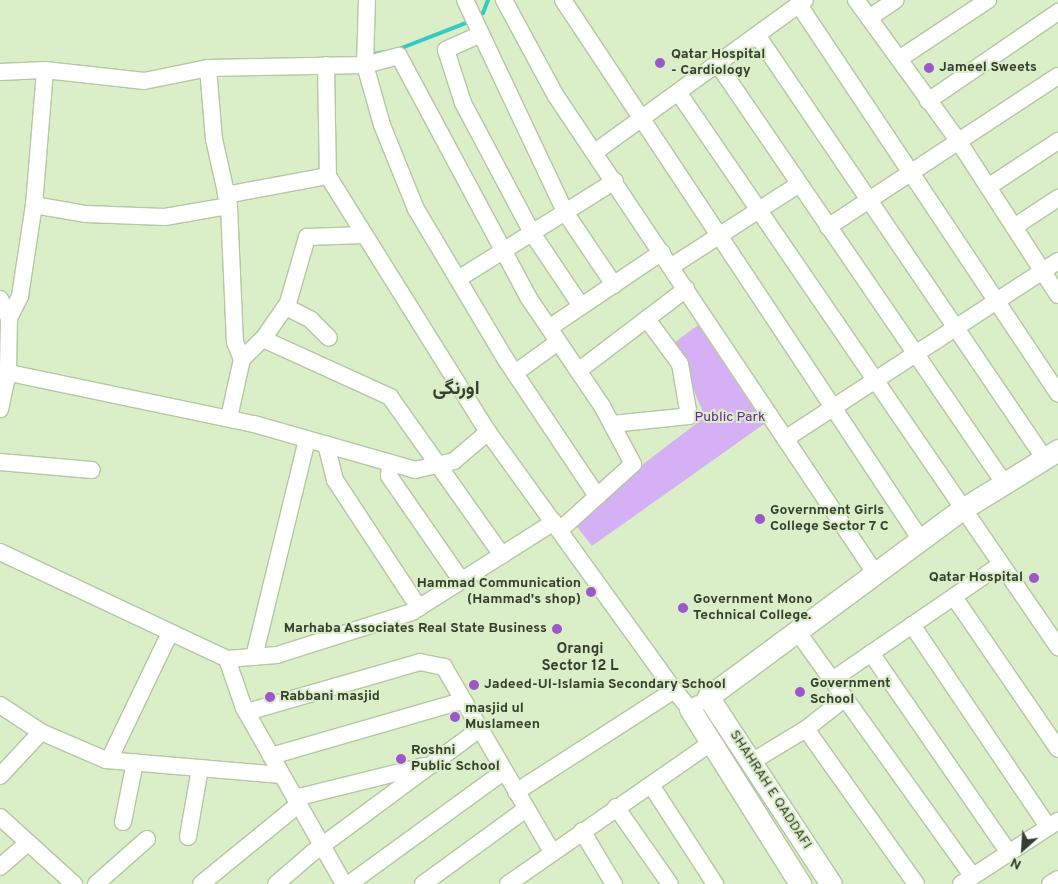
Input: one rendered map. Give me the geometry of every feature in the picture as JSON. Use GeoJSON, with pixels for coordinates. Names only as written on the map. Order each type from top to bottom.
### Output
{"type":"FeatureCollection","features":[{"type":"Feature","properties":{"kind":"main road"},"geometry":{"type":"LineString","coordinates":[[708,697],[961,510],[1051,454]]}},
{"type":"Feature","properties":{"kind":"main road","name":"SHAHRAH E QADDAFI"},"geometry":{"type":"LineString","coordinates":[[708,697],[753,761],[831,884]]}},
{"type":"Feature","properties":{"kind":"main road","name":"SHAHRAH E QADDAFI"},"geometry":{"type":"LineString","coordinates":[[690,709],[800,884]]}},
{"type":"Feature","properties":{"kind":"street"},"geometry":{"type":"LineString","coordinates":[[367,0],[365,60],[382,125],[416,209],[515,373],[597,496]]}},
{"type":"Feature","properties":{"kind":"street"},"geometry":{"type":"LineString","coordinates":[[504,0],[556,96],[672,266],[875,573]]}},
{"type":"Feature","properties":{"kind":"street"},"geometry":{"type":"LineString","coordinates":[[563,0],[831,409],[921,540]]}},
{"type":"Feature","properties":{"kind":"street"},"geometry":{"type":"LineString","coordinates":[[856,0],[959,142],[1058,295]]}},
{"type":"Feature","properties":{"kind":"street"},"geometry":{"type":"LineString","coordinates":[[869,18],[896,0]]}},
{"type":"Feature","properties":{"kind":"street"},"geometry":{"type":"LineString","coordinates":[[899,59],[988,0]]}},
{"type":"Feature","properties":{"kind":"street"},"geometry":{"type":"LineString","coordinates":[[595,152],[802,2],[911,173],[1058,393]]}},
{"type":"Feature","properties":{"kind":"street"},"geometry":{"type":"LineString","coordinates":[[467,4],[478,31],[565,212],[614,284]]}},
{"type":"Feature","properties":{"kind":"street"},"geometry":{"type":"LineString","coordinates":[[928,100],[1058,12]]}},
{"type":"Feature","properties":{"kind":"street"},"geometry":{"type":"LineString","coordinates":[[478,31],[446,50],[463,103],[532,233],[581,306]]}},
{"type":"Feature","properties":{"kind":"street"},"geometry":{"type":"LineString","coordinates":[[757,35],[954,330],[1051,454]]}},
{"type":"Feature","properties":{"kind":"street"},"geometry":{"type":"LineString","coordinates":[[0,72],[45,70],[144,81],[208,68],[326,65],[399,56],[503,252],[553,335],[612,424],[633,464],[597,496],[557,526],[502,555],[419,608],[348,634],[277,656],[226,659],[169,635],[0,552]]}},
{"type":"Feature","properties":{"kind":"street"},"geometry":{"type":"LineString","coordinates":[[717,63],[914,355],[1004,484]]}},
{"type":"Feature","properties":{"kind":"street"},"geometry":{"type":"LineString","coordinates":[[326,65],[328,176],[488,432],[674,690],[690,709],[708,697]]}},
{"type":"Feature","properties":{"kind":"street"},"geometry":{"type":"LineString","coordinates":[[208,68],[214,139],[228,200],[235,342],[242,359]]}},
{"type":"Feature","properties":{"kind":"street"},"geometry":{"type":"LineString","coordinates":[[0,409],[9,318],[20,296],[34,205],[45,70]]}},
{"type":"Feature","properties":{"kind":"street"},"geometry":{"type":"LineString","coordinates":[[828,227],[1058,76]]}},
{"type":"Feature","properties":{"kind":"street"},"geometry":{"type":"LineString","coordinates":[[678,92],[873,382],[1058,647]]}},
{"type":"Feature","properties":{"kind":"street"},"geometry":{"type":"LineString","coordinates":[[988,187],[1058,141]]}},
{"type":"Feature","properties":{"kind":"street"},"geometry":{"type":"LineString","coordinates":[[34,205],[86,214],[165,217],[328,176]]}},
{"type":"Feature","properties":{"kind":"street"},"geometry":{"type":"LineString","coordinates":[[458,279],[615,181]]}},
{"type":"Feature","properties":{"kind":"street"},"geometry":{"type":"LineString","coordinates":[[672,266],[799,184]]}},
{"type":"Feature","properties":{"kind":"street"},"geometry":{"type":"LineString","coordinates":[[1014,227],[1058,198]]}},
{"type":"Feature","properties":{"kind":"street"},"geometry":{"type":"LineString","coordinates":[[229,418],[242,359],[263,339],[286,306],[307,237],[364,235]]}},
{"type":"Feature","properties":{"kind":"street"},"geometry":{"type":"LineString","coordinates":[[515,373],[581,306],[662,252]]}},
{"type":"Feature","properties":{"kind":"street"},"geometry":{"type":"LineString","coordinates":[[785,439],[1058,262]]}},
{"type":"Feature","properties":{"kind":"street"},"geometry":{"type":"LineString","coordinates":[[578,371],[686,289]]}},
{"type":"Feature","properties":{"kind":"street"},"geometry":{"type":"LineString","coordinates":[[0,299],[9,318]]}},
{"type":"Feature","properties":{"kind":"street"},"geometry":{"type":"LineString","coordinates":[[286,306],[311,320],[329,338]]}},
{"type":"Feature","properties":{"kind":"street"},"geometry":{"type":"LineString","coordinates":[[612,424],[689,416],[680,364],[647,319]]}},
{"type":"Feature","properties":{"kind":"street"},"geometry":{"type":"LineString","coordinates":[[263,339],[390,397],[502,555]]}},
{"type":"Feature","properties":{"kind":"street"},"geometry":{"type":"LineString","coordinates":[[4,372],[229,418],[415,470],[454,462],[488,432]]}},
{"type":"Feature","properties":{"kind":"street"},"geometry":{"type":"LineString","coordinates":[[254,657],[307,439]]}},
{"type":"Feature","properties":{"kind":"street"},"geometry":{"type":"LineString","coordinates":[[326,444],[335,480],[419,608]]}},
{"type":"Feature","properties":{"kind":"street"},"geometry":{"type":"LineString","coordinates":[[0,462],[92,470]]}},
{"type":"Feature","properties":{"kind":"street"},"geometry":{"type":"LineString","coordinates":[[390,463],[389,476],[461,580]]}},
{"type":"Feature","properties":{"kind":"street"},"geometry":{"type":"LineString","coordinates":[[832,680],[1000,565]]}},
{"type":"Feature","properties":{"kind":"street"},"geometry":{"type":"LineString","coordinates":[[954,596],[1058,749]]}},
{"type":"Feature","properties":{"kind":"street"},"geometry":{"type":"LineString","coordinates":[[797,631],[967,880],[1053,824],[912,625]]}},
{"type":"Feature","properties":{"kind":"street"},"geometry":{"type":"LineString","coordinates":[[109,760],[169,635]]}},
{"type":"Feature","properties":{"kind":"street"},"geometry":{"type":"LineString","coordinates":[[871,653],[1009,853]]}},
{"type":"Feature","properties":{"kind":"street"},"geometry":{"type":"LineString","coordinates":[[226,659],[247,712],[270,756],[344,884]]}},
{"type":"Feature","properties":{"kind":"street"},"geometry":{"type":"LineString","coordinates":[[247,712],[420,662],[444,667],[478,730],[552,852]]}},
{"type":"Feature","properties":{"kind":"street"},"geometry":{"type":"LineString","coordinates":[[516,792],[674,690]]}},
{"type":"Feature","properties":{"kind":"street"},"geometry":{"type":"LineString","coordinates":[[753,761],[806,729],[844,699]]}},
{"type":"Feature","properties":{"kind":"street"},"geometry":{"type":"LineString","coordinates":[[270,756],[462,701]]}},
{"type":"Feature","properties":{"kind":"street"},"geometry":{"type":"LineString","coordinates":[[0,705],[41,732],[109,760],[281,775]]}},
{"type":"Feature","properties":{"kind":"street"},"geometry":{"type":"LineString","coordinates":[[806,729],[916,884]]}},
{"type":"Feature","properties":{"kind":"street"},"geometry":{"type":"LineString","coordinates":[[276,884],[323,845],[478,730]]}},
{"type":"Feature","properties":{"kind":"street"},"geometry":{"type":"LineString","coordinates":[[3,766],[41,732]]}},
{"type":"Feature","properties":{"kind":"street"},"geometry":{"type":"LineString","coordinates":[[508,884],[616,806],[651,785],[711,743]]}},
{"type":"Feature","properties":{"kind":"street"},"geometry":{"type":"LineString","coordinates":[[123,822],[135,762]]}},
{"type":"Feature","properties":{"kind":"street"},"geometry":{"type":"LineString","coordinates":[[201,884],[297,801],[432,764]]}},
{"type":"Feature","properties":{"kind":"street"},"geometry":{"type":"LineString","coordinates":[[188,837],[200,768]]}},
{"type":"Feature","properties":{"kind":"street"},"geometry":{"type":"LineString","coordinates":[[349,884],[504,772]]}},
{"type":"Feature","properties":{"kind":"street"},"geometry":{"type":"LineString","coordinates":[[651,785],[715,884]]}},
{"type":"Feature","properties":{"kind":"street"},"geometry":{"type":"LineString","coordinates":[[616,806],[670,884]]}},
{"type":"Feature","properties":{"kind":"street"},"geometry":{"type":"LineString","coordinates":[[423,884],[526,809]]}},
{"type":"Feature","properties":{"kind":"street"},"geometry":{"type":"LineString","coordinates":[[0,818],[28,843],[64,881]]}},
{"type":"Feature","properties":{"kind":"street"},"geometry":{"type":"LineString","coordinates":[[582,831],[614,884]]}},
{"type":"Feature","properties":{"kind":"street"},"geometry":{"type":"LineString","coordinates":[[96,884],[147,839]]}},
{"type":"Feature","properties":{"kind":"street"},"geometry":{"type":"LineString","coordinates":[[0,867],[28,843]]}},
{"type":"Feature","properties":{"kind":"street"},"geometry":{"type":"LineString","coordinates":[[1050,884],[1058,879]]}},
{"type":"Feature","properties":{"kind":"green space","name":"Public Park"},"geometry":{"type":"Polygon","coordinates":[[[698,325],[764,424],[592,546],[571,519],[705,417],[674,343],[698,325]]]}},
{"type":"Feature","properties":{"kind":"waterway"},"geometry":{"type":"LineString","coordinates":[[477,17],[483,13],[488,0]]}},
{"type":"Feature","properties":{"kind":"waterway"},"geometry":{"type":"LineString","coordinates":[[399,49],[471,21]]}},
{"type":"Feature","properties":{"kind":"waterway"},"geometry":{"type":"LineString","coordinates":[[369,55],[385,52]]}},
{"type":"Feature","properties":{"kind":"place","name":"Qatar Hospital - Cardiology"},"geometry":{"type":"Point","coordinates":[660,63]}},
{"type":"Feature","properties":{"kind":"place","name":"Jameel Sweets"},"geometry":{"type":"Point","coordinates":[929,68]}},
{"type":"Feature","properties":{"kind":"place","name":"Government Girls College Sector 7 C"},"geometry":{"type":"Point","coordinates":[760,519]}},
{"type":"Feature","properties":{"kind":"place","name":"Qatar Hospital"},"geometry":{"type":"Point","coordinates":[1034,578]}},
{"type":"Feature","properties":{"kind":"place","name":"Hammad Communication (Hammad's shop)"},"geometry":{"type":"Point","coordinates":[591,592]}},
{"type":"Feature","properties":{"kind":"place","name":"Government Mono Technical College."},"geometry":{"type":"Point","coordinates":[683,608]}},
{"type":"Feature","properties":{"kind":"place","name":"Marhaba Associates Real State Business"},"geometry":{"type":"Point","coordinates":[557,629]}},
{"type":"Feature","properties":{"kind":"place","name":"Jadeed-Ul-Islamia Secondary School"},"geometry":{"type":"Point","coordinates":[474,685]}},
{"type":"Feature","properties":{"kind":"place","name":"Government School"},"geometry":{"type":"Point","coordinates":[800,692]}},
{"type":"Feature","properties":{"kind":"place","name":"Rabbani masjid"},"geometry":{"type":"Point","coordinates":[270,697]}},
{"type":"Feature","properties":{"kind":"place","name":"masjid ul Muslameen"},"geometry":{"type":"Point","coordinates":[455,717]}},
{"type":"Feature","properties":{"kind":"place","name":"Roshni Public School"},"geometry":{"type":"Point","coordinates":[401,759]}},
{"type":"Feature","properties":{"kind":"district","name":"اورنگی"},"geometry":{"type":"Point","coordinates":[456,390]}},
{"type":"Feature","properties":{"kind":"district","name":"Orangi Sector 12 L"},"geometry":{"type":"Point","coordinates":[580,658]}}]}
